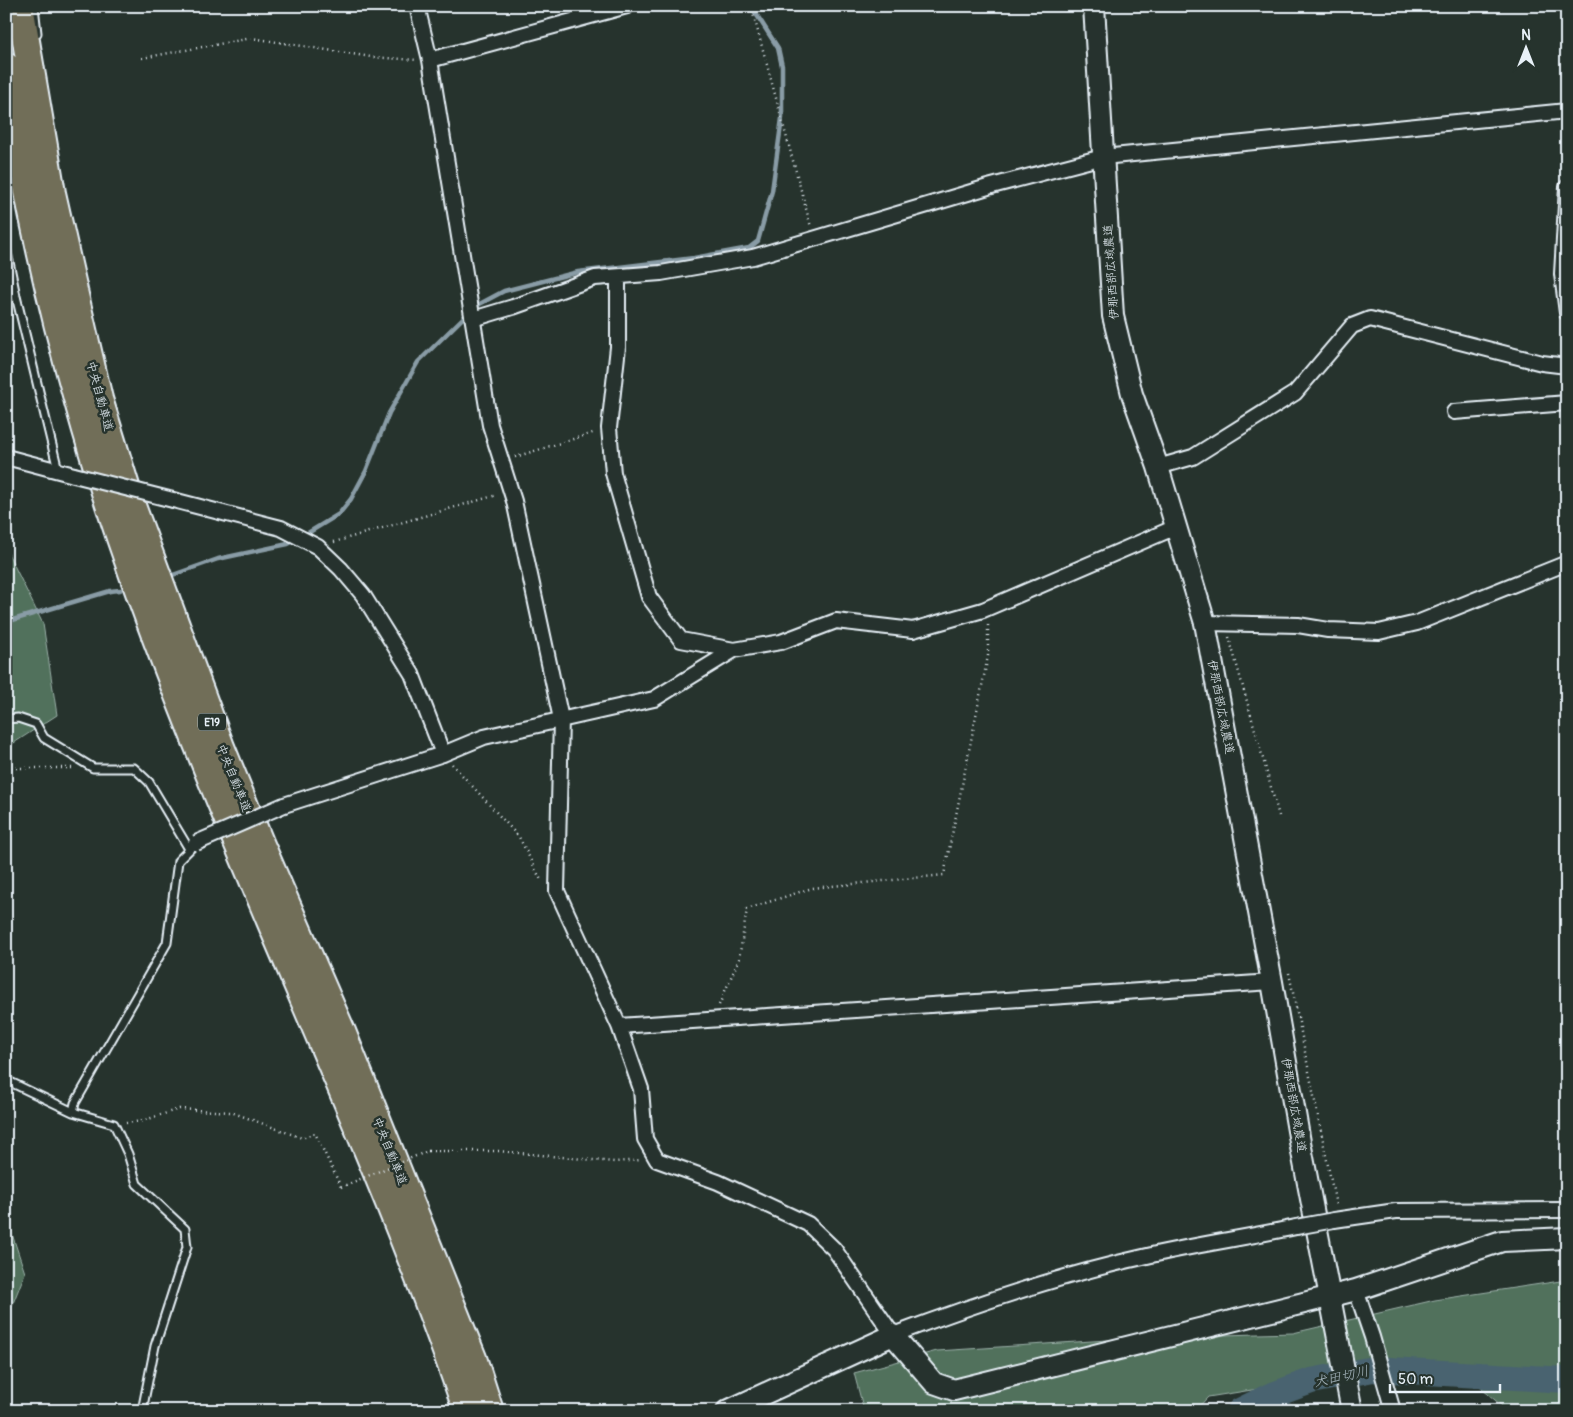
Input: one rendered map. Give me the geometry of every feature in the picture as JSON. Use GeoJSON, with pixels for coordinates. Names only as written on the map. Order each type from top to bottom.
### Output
{"type":"FeatureCollection","features":[{"type":"Feature","properties":{"kind":"highway","name":"中央自動車道"},"geometry":{"type":"LineString","coordinates":[[20,6],[99,400],[135,515],[221,747],[260,846],[342,1034],[473,1358],[490,1411]]}},
{"type":"Feature","properties":{"kind":"highway","name":"中央自動車道"},"geometry":{"type":"LineString","coordinates":[[6,66],[30,196],[52,300],[78,404],[112,512],[200,753],[402,1240],[467,1411]]}},
{"type":"Feature","properties":{"kind":"street"},"geometry":{"type":"LineString","coordinates":[[417,6],[430,60],[490,425],[511,491],[561,719],[557,891],[619,1026],[641,1089],[645,1138],[657,1160],[718,1182],[808,1224],[834,1249],[862,1286],[893,1335],[934,1383],[954,1390],[1356,1290],[1502,1241],[1567,1238]]}},
{"type":"Feature","properties":{"kind":"street"},"geometry":{"type":"LineString","coordinates":[[430,60],[627,6]]}},
{"type":"Feature","properties":{"kind":"street","name":"伊那西部広域農道"},"geometry":{"type":"LineString","coordinates":[[1094,6],[1113,316],[1132,394],[1158,467],[1176,527],[1215,624],[1272,982],[1329,1296],[1352,1409]]}},
{"type":"Feature","properties":{"kind":"street"},"geometry":{"type":"LineString","coordinates":[[473,318],[513,307],[595,278],[661,273],[752,257],[998,184],[1103,156],[1567,111]]}},
{"type":"Feature","properties":{"kind":"street"},"geometry":{"type":"LineString","coordinates":[[1567,187],[1562,274],[1567,313]]}},
{"type":"Feature","properties":{"kind":"street"},"geometry":{"type":"LineString","coordinates":[[618,277],[618,347],[609,428],[614,473],[649,597],[681,640],[734,650],[781,642],[836,620],[913,630],[988,608],[1176,527]]}},
{"type":"Feature","properties":{"kind":"street"},"geometry":{"type":"LineString","coordinates":[[1158,467],[1194,457],[1295,393],[1352,326],[1370,319],[1542,362],[1567,366]]}},
{"type":"Feature","properties":{"kind":"street"},"geometry":{"type":"LineString","coordinates":[[1454,412],[1567,403]]}},
{"type":"Feature","properties":{"kind":"street"},"geometry":{"type":"LineString","coordinates":[[6,456],[281,528],[318,547],[341,569],[363,595],[412,674],[443,754]]}},
{"type":"Feature","properties":{"kind":"street"},"geometry":{"type":"LineString","coordinates":[[1215,624],[1298,625],[1328,630],[1380,632],[1416,624],[1567,563]]}},
{"type":"Feature","properties":{"kind":"street"},"geometry":{"type":"LineString","coordinates":[[193,846],[284,805],[443,754],[484,737],[654,699],[734,650]]}},
{"type":"Feature","properties":{"kind":"street"},"geometry":{"type":"LineString","coordinates":[[619,1026],[1272,982]]}},
{"type":"Feature","properties":{"kind":"street"},"geometry":{"type":"LineString","coordinates":[[727,1411],[893,1335],[964,1308],[1037,1284],[1143,1256],[1336,1220],[1396,1212],[1567,1210]]}},
{"type":"Feature","properties":{"kind":"street"},"geometry":{"type":"LineString","coordinates":[[1356,1290],[1372,1338],[1391,1408]]}},
{"type":"Feature","properties":{"kind":"lane"},"geometry":{"type":"LineString","coordinates":[[34,6],[38,40]]}},
{"type":"Feature","properties":{"kind":"lane"},"geometry":{"type":"LineString","coordinates":[[6,118],[17,163],[30,196]]}},
{"type":"Feature","properties":{"kind":"lane"},"geometry":{"type":"LineString","coordinates":[[6,247],[18,306],[58,470]]}},
{"type":"Feature","properties":{"kind":"lane"},"geometry":{"type":"LineString","coordinates":[[6,720],[18,718],[36,724],[44,738],[93,768],[134,768],[149,782],[193,846],[178,861],[167,944],[74,1103],[73,1112]]}},
{"type":"Feature","properties":{"kind":"lane"},"geometry":{"type":"LineString","coordinates":[[6,1080],[73,1112],[114,1124],[128,1154],[136,1184],[186,1229],[187,1247],[155,1346],[142,1411]]}},
{"type":"Feature","properties":{"kind":"path"},"geometry":{"type":"LineString","coordinates":[[751,6],[814,238]]}},
{"type":"Feature","properties":{"kind":"path"},"geometry":{"type":"LineString","coordinates":[[142,58],[252,38],[371,57],[430,60]]}},
{"type":"Feature","properties":{"kind":"path"},"geometry":{"type":"LineString","coordinates":[[502,462],[609,428]]}},
{"type":"Feature","properties":{"kind":"path"},"geometry":{"type":"LineString","coordinates":[[318,547],[511,491]]}},
{"type":"Feature","properties":{"kind":"path"},"geometry":{"type":"LineString","coordinates":[[712,1020],[739,959],[747,909],[812,888],[944,875],[988,656],[988,608]]}},
{"type":"Feature","properties":{"kind":"path"},"geometry":{"type":"LineString","coordinates":[[1215,624],[1280,816]]}},
{"type":"Feature","properties":{"kind":"path"},"geometry":{"type":"LineString","coordinates":[[443,754],[519,838],[552,900],[559,896]]}},
{"type":"Feature","properties":{"kind":"path"},"geometry":{"type":"LineString","coordinates":[[6,768],[93,768]]}},
{"type":"Feature","properties":{"kind":"path"},"geometry":{"type":"LineString","coordinates":[[1289,970],[1336,1220]]}},
{"type":"Feature","properties":{"kind":"path"},"geometry":{"type":"LineString","coordinates":[[114,1124],[142,1120],[179,1109],[231,1112],[302,1138],[315,1133],[341,1187],[428,1151],[499,1151],[614,1162],[657,1160]]}},
{"type":"Feature","properties":{"kind":"green space"},"geometry":{"type":"Polygon","coordinates":[[[6,549],[43,624],[57,715],[6,748],[6,549]]]}},
{"type":"Feature","properties":{"kind":"green space"},"geometry":{"type":"Polygon","coordinates":[[[6,1216],[25,1273],[6,1321],[6,1216]]]}},
{"type":"Feature","properties":{"kind":"green space"},"geometry":{"type":"Polygon","coordinates":[[[1567,1280],[1567,1411],[1508,1411],[1456,1367],[1327,1378],[1208,1397],[1195,1411],[864,1411],[854,1373],[937,1351],[1154,1337],[1293,1333],[1435,1300],[1567,1280]]]}},
{"type":"Feature","properties":{"kind":"waterway"},"geometry":{"type":"LineString","coordinates":[[474,307],[504,291],[578,272],[694,258],[749,248],[758,241],[772,191],[782,118],[782,66],[778,48],[751,6]]}},
{"type":"Feature","properties":{"kind":"waterway"},"geometry":{"type":"LineString","coordinates":[[303,536],[339,514],[351,499],[366,471],[389,413],[418,362],[468,313]]}},
{"type":"Feature","properties":{"kind":"waterway"},"geometry":{"type":"LineString","coordinates":[[170,576],[218,559],[288,544],[296,540]]}},
{"type":"Feature","properties":{"kind":"waterway"},"geometry":{"type":"LineString","coordinates":[[6,622],[110,591],[120,590]]}},
{"type":"Feature","properties":{"kind":"waterway","name":"犬田切川"},"geometry":{"type":"LineString","coordinates":[[1240,1411],[1270,1396],[1311,1381],[1373,1369],[1567,1380]]}}]}
